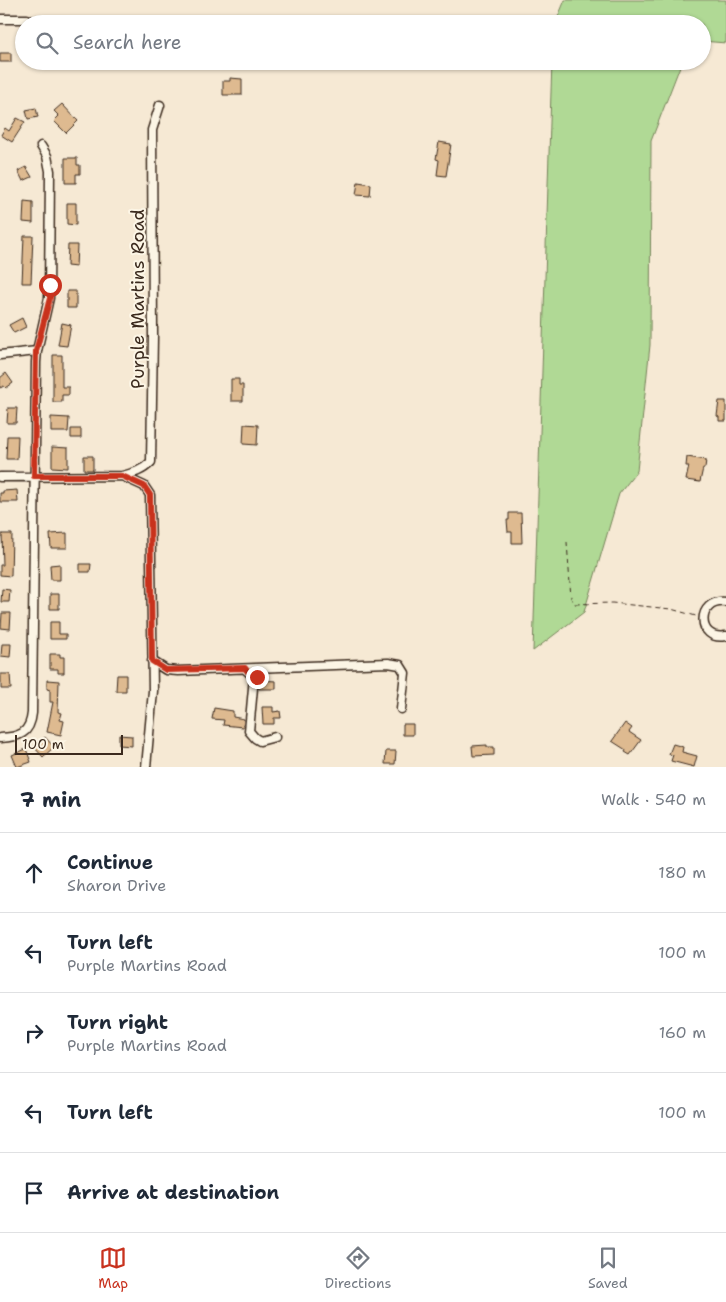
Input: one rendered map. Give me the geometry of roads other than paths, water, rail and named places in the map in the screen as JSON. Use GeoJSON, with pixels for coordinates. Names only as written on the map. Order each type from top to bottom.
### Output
{"type":"FeatureCollection","features":[{"type":"Feature","properties":{"kind":"street"},"geometry":{"type":"LineString","coordinates":[[0,19],[15,19]]}},
{"type":"Feature","properties":{"kind":"street","name":"Purple Martins Road"},"geometry":{"type":"LineString","coordinates":[[0,476],[122,476],[144,469],[151,462],[153,316],[152,130],[160,105]]}},
{"type":"Feature","properties":{"kind":"street"},"geometry":{"type":"LineString","coordinates":[[0,738],[13,737],[24,732],[31,723],[36,351],[50,298],[50,171],[47,156],[41,146]]}},
{"type":"Feature","properties":{"kind":"street"},"geometry":{"type":"LineString","coordinates":[[0,355],[36,351]]}},
{"type":"Feature","properties":{"kind":"street","name":"Purple Martins Road"},"geometry":{"type":"LineString","coordinates":[[122,476],[144,486],[150,495],[153,691],[146,767]]}},
{"type":"Feature","properties":{"kind":"street"},"geometry":{"type":"LineString","coordinates":[[726,602],[713,603],[704,612],[703,618],[710,634],[726,636]]}},
{"type":"Feature","properties":{"kind":"street"},"geometry":{"type":"LineString","coordinates":[[152,661],[166,670],[400,665],[405,673],[400,709]]}},
{"type":"Feature","properties":{"kind":"street"},"geometry":{"type":"LineString","coordinates":[[245,668],[254,677]]}},
{"type":"Feature","properties":{"kind":"street"},"geometry":{"type":"LineString","coordinates":[[254,677],[261,675],[264,668]]}},
{"type":"Feature","properties":{"kind":"street"},"geometry":{"type":"LineString","coordinates":[[254,677],[249,731],[260,741],[275,737]]}}]}
